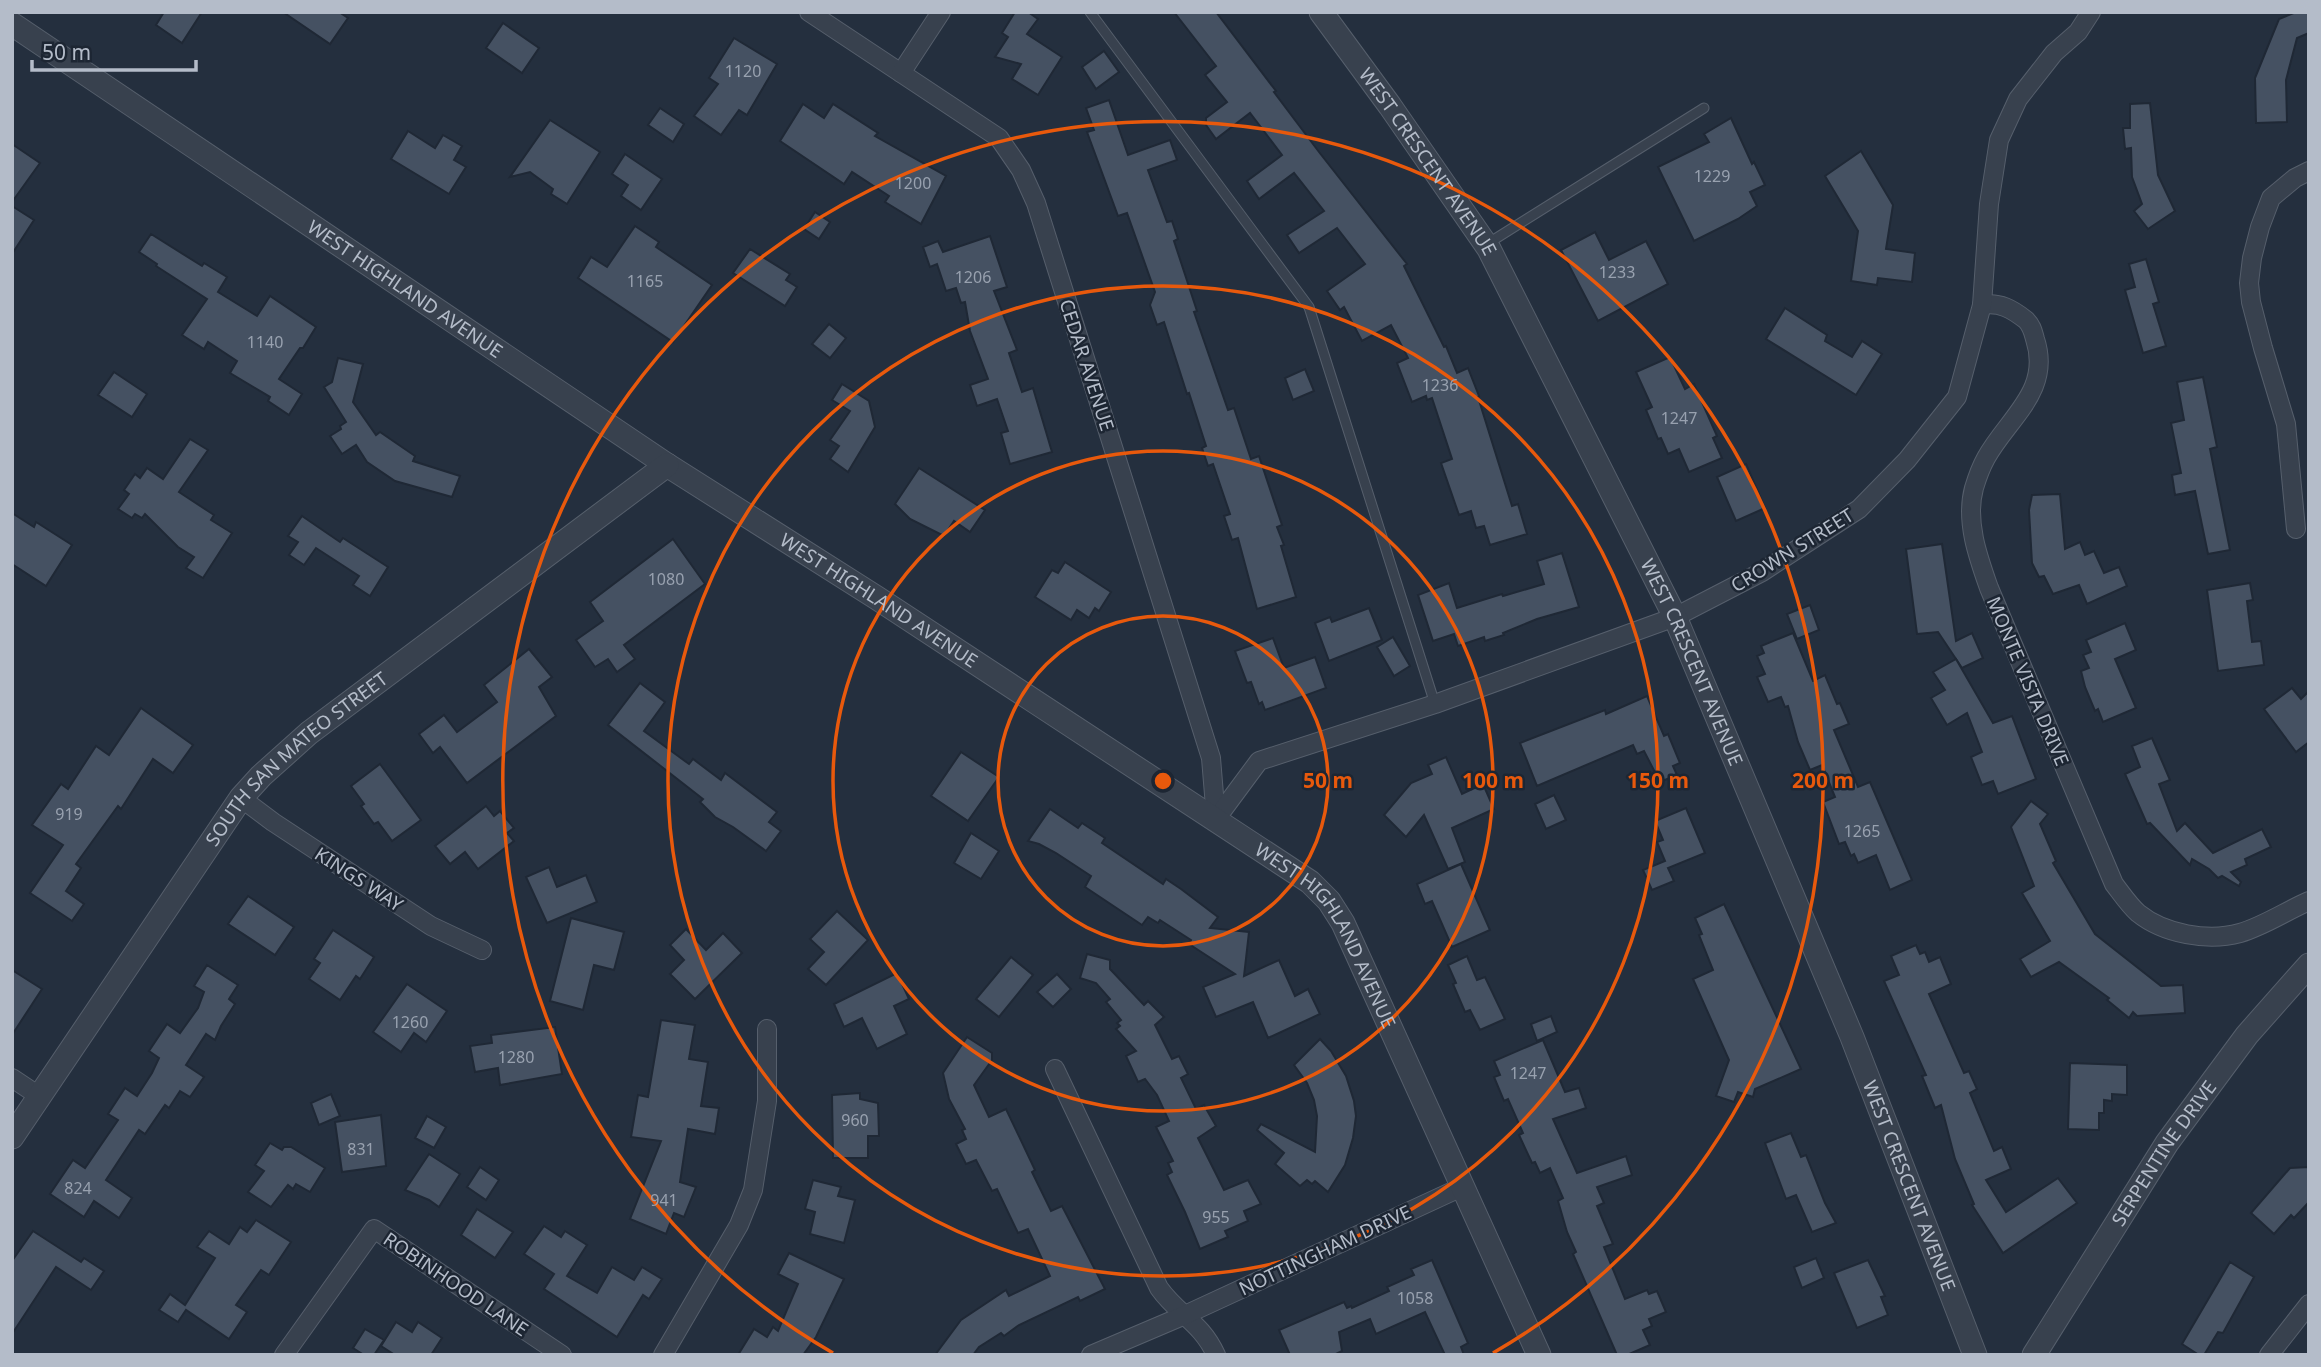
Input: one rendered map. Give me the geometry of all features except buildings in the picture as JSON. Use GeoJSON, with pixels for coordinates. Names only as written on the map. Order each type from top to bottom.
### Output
{"type":"FeatureCollection","features":[{"type":"Feature","properties":{"kind":"street","name":"CEDAR AVENUE"},"geometry":{"type":"LineString","coordinates":[[809,12],[999,138],[1021,170],[1036,203],[1211,758],[1216,819]]}},
{"type":"Feature","properties":{"kind":"street"},"geometry":{"type":"LineString","coordinates":[[901,73],[941,12]]}},
{"type":"Feature","properties":{"kind":"street","name":"WEST CRESCENT AVENUE"},"geometry":{"type":"LineString","coordinates":[[1321,12],[1486,245],[1675,617],[1852,1037],[1975,1355]]}},
{"type":"Feature","properties":{"kind":"street","name":"CROWN STREET"},"geometry":{"type":"LineString","coordinates":[[1216,819],[1259,761],[1436,704],[1675,617],[1762,572],[1859,509],[1907,460],[1957,397],[1982,305],[1989,204],[1999,140],[2018,99],[2054,53],[2078,32],[2091,12]]}},
{"type":"Feature","properties":{"kind":"street","name":"WEST HIGHLAND AVENUE"},"geometry":{"type":"LineString","coordinates":[[12,24],[667,465],[889,605],[1310,882],[1329,901],[1343,923],[1539,1355]]}},
{"type":"Feature","properties":{"kind":"street"},"geometry":{"type":"LineString","coordinates":[[2296,529],[2286,424],[2263,348],[2249,283],[2260,227],[2271,198],[2309,170]]}},
{"type":"Feature","properties":{"kind":"street","name":"MONTE VISTA DRIVE"},"geometry":{"type":"LineString","coordinates":[[1982,305],[1995,303],[2016,312],[2030,324],[2039,350],[2039,372],[2032,394],[1986,458],[1973,490],[1972,525],[1977,554],[2114,884],[2137,912],[2154,922],[2183,933],[2211,937],[2241,933],[2309,901]]}},
{"type":"Feature","properties":{"kind":"street","name":"SOUTH SAN MATEO STREET"},"geometry":{"type":"LineString","coordinates":[[12,1137],[241,798],[261,776],[309,733],[667,465]]}},
{"type":"Feature","properties":{"kind":"street","name":"KINGS WAY"},"geometry":{"type":"LineString","coordinates":[[241,798],[431,926],[482,950]]}},
{"type":"Feature","properties":{"kind":"street","name":"SERPENTINE DRIVE"},"geometry":{"type":"LineString","coordinates":[[2034,1355],[2167,1143],[2246,1035],[2309,965]]}},
{"type":"Feature","properties":{"kind":"street"},"geometry":{"type":"LineString","coordinates":[[663,1355],[739,1225],[753,1190],[766,1101],[767,1029]]}},
{"type":"Feature","properties":{"kind":"street"},"geometry":{"type":"LineString","coordinates":[[1055,1069],[1159,1288],[1169,1302],[1202,1330],[1216,1355]]}},
{"type":"Feature","properties":{"kind":"street"},"geometry":{"type":"LineString","coordinates":[[12,1078],[39,1096]]}},
{"type":"Feature","properties":{"kind":"street","name":"NOTTINGHAM DRIVE"},"geometry":{"type":"LineString","coordinates":[[1091,1355],[1185,1315],[1464,1186]]}},
{"type":"Feature","properties":{"kind":"street","name":"ROBINHOOD LANE"},"geometry":{"type":"LineString","coordinates":[[284,1355],[374,1230],[562,1355]]}},
{"type":"Feature","properties":{"kind":"street"},"geometry":{"type":"LineString","coordinates":[[2269,1355],[2309,1304]]}},
{"type":"Feature","properties":{"kind":"lane"},"geometry":{"type":"LineString","coordinates":[[1090,12],[1309,307],[1436,704]]}},
{"type":"Feature","properties":{"kind":"lane"},"geometry":{"type":"LineString","coordinates":[[1486,245],[1704,108]]}}]}
